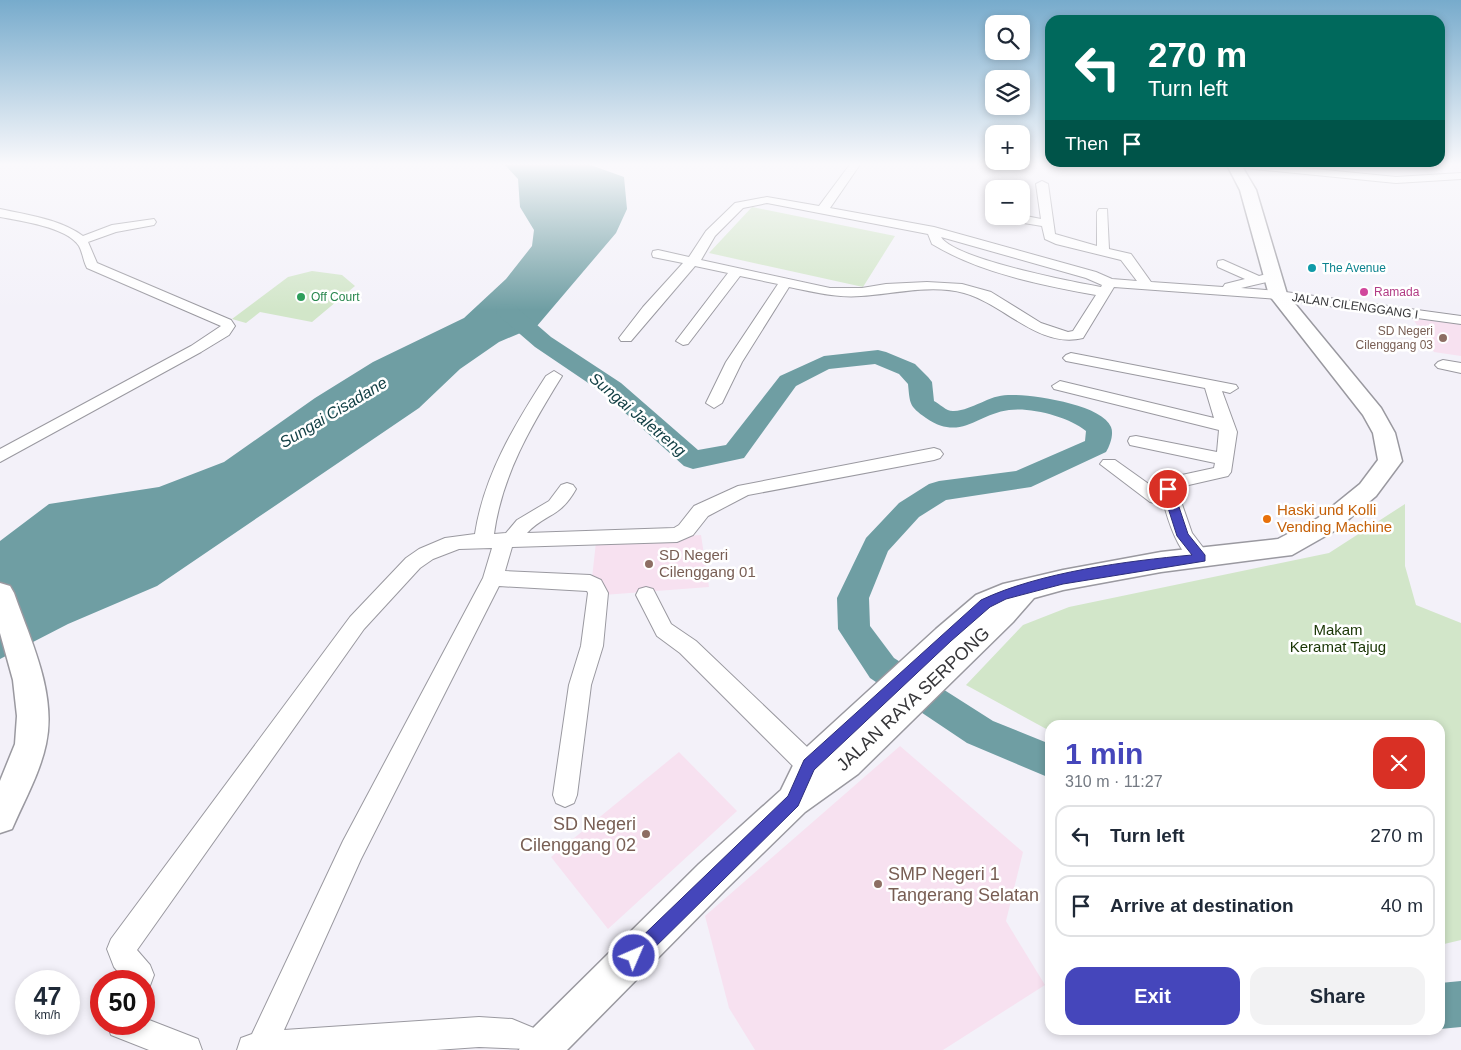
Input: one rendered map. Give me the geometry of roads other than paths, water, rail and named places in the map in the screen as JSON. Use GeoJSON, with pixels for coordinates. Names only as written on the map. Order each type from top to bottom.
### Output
{"type":"FeatureCollection","features":[{"type":"Feature","properties":{"kind":"main road","name":"JALAN RAYA SERPONG"},"geometry":{"type":"LineString","coordinates":[[541,1049],[712,877],[793,801],[817,773],[847,764],[881,714],[955,644],[1025,590],[1063,580],[1161,562],[1283,548],[1334,518],[1368,490],[1390,460],[1384,433],[1373,413],[1270,284],[1253,212]]}},
{"type":"Feature","properties":{"kind":"main road"},"geometry":{"type":"LineString","coordinates":[[0,593],[29,680],[32,735],[20,773],[0,817]]}},
{"type":"Feature","properties":{"kind":"street"},"geometry":{"type":"LineString","coordinates":[[626,338],[648,310],[692,262],[710,234],[732,212]]}},
{"type":"Feature","properties":{"kind":"street"},"geometry":{"type":"LineString","coordinates":[[838,212],[934,231],[1091,275],[1107,288]]}},
{"type":"Feature","properties":{"kind":"street"},"geometry":{"type":"LineString","coordinates":[[1045,212],[1047,234],[1055,240],[1126,257],[1148,287]]}},
{"type":"Feature","properties":{"kind":"street"},"geometry":{"type":"LineString","coordinates":[[1103,212],[1103,250]]}},
{"type":"Feature","properties":{"kind":"street"},"geometry":{"type":"LineString","coordinates":[[0,213],[34,220],[80,240],[103,234],[112,229],[150,222]]}},
{"type":"Feature","properties":{"kind":"street"},"geometry":{"type":"LineString","coordinates":[[1030,220],[1046,223]]}},
{"type":"Feature","properties":{"kind":"street"},"geometry":{"type":"LineString","coordinates":[[934,231],[936,241],[958,254],[1048,282],[1107,288],[1148,287],[1217,291],[1270,284]]}},
{"type":"Feature","properties":{"kind":"street"},"geometry":{"type":"LineString","coordinates":[[0,456],[202,346],[224,332],[228,326],[226,323],[92,265],[80,240]]}},
{"type":"Feature","properties":{"kind":"street"},"geometry":{"type":"LineString","coordinates":[[658,254],[830,292],[862,292],[886,288],[927,286],[962,288],[986,295],[1036,326],[1074,337],[1078,335],[1107,288]]}},
{"type":"Feature","properties":{"kind":"street"},"geometry":{"type":"LineString","coordinates":[[1223,264],[1270,284]]}},
{"type":"Feature","properties":{"kind":"street"},"geometry":{"type":"LineString","coordinates":[[683,341],[736,272]]}},
{"type":"Feature","properties":{"kind":"street"},"geometry":{"type":"LineString","coordinates":[[714,403],[734,362],[786,282]]}},
{"type":"Feature","properties":{"kind":"street"},"geometry":{"type":"LineString","coordinates":[[1217,291],[1270,284]]}},
{"type":"Feature","properties":{"kind":"street","name":"JALAN CILENGGANG I"},"geometry":{"type":"LineString","coordinates":[[1270,284],[1461,320]]}},
{"type":"Feature","properties":{"kind":"street"},"geometry":{"type":"LineString","coordinates":[[1071,358],[1230,388]]}},
{"type":"Feature","properties":{"kind":"street"},"geometry":{"type":"LineString","coordinates":[[1443,365],[1461,368]]}},
{"type":"Feature","properties":{"kind":"street"},"geometry":{"type":"LineString","coordinates":[[541,1049],[512,1034],[479,1032],[257,1049],[348,859],[493,578],[500,540],[489,506],[520,429],[554,376]]}},
{"type":"Feature","properties":{"kind":"street"},"geometry":{"type":"LineString","coordinates":[[1201,558],[1183,536],[1168,489],[1174,482],[1222,472],[1229,432],[1225,426],[1212,384]]}},
{"type":"Feature","properties":{"kind":"street"},"geometry":{"type":"LineString","coordinates":[[1060,386],[1225,426]]}},
{"type":"Feature","properties":{"kind":"street"},"geometry":{"type":"LineString","coordinates":[[1136,441],[1224,459]]}},
{"type":"Feature","properties":{"kind":"street"},"geometry":{"type":"LineString","coordinates":[[1163,447],[1203,476]]}},
{"type":"Feature","properties":{"kind":"street"},"geometry":{"type":"LineString","coordinates":[[136,970],[124,957],[123,945],[357,623],[401,575],[426,554],[445,545],[459,542],[677,535],[686,530],[702,511],[718,501],[744,490],[934,454]]}},
{"type":"Feature","properties":{"kind":"street"},"geometry":{"type":"LineString","coordinates":[[1108,464],[1156,498],[1171,500]]}},
{"type":"Feature","properties":{"kind":"street"},"geometry":{"type":"LineString","coordinates":[[500,540],[560,502],[567,489]]}},
{"type":"Feature","properties":{"kind":"street"},"geometry":{"type":"LineString","coordinates":[[493,578],[590,583],[596,588],[598,593],[592,646],[580,685],[565,795]]}},
{"type":"Feature","properties":{"kind":"street"},"geometry":{"type":"LineString","coordinates":[[646,594],[664,630],[688,647],[817,773]]}},
{"type":"Feature","properties":{"kind":"street"},"geometry":{"type":"LineString","coordinates":[[150,1035],[187,1050]]}},
{"type":"Feature","properties":{"kind":"water","name":"Sungai Cisadane"},"geometry":{"type":"Polygon","coordinates":[[[523,212],[626,212],[616,233],[537,326],[499,342],[460,369],[419,408],[157,586],[68,624],[0,659],[0,541],[49,504],[159,487],[224,462],[315,398],[373,362],[464,318],[506,279],[532,246],[534,230],[523,212]]]}},
{"type":"Feature","properties":{"kind":"waterway","name":"Sungai Jaletreng"},"geometry":{"type":"LineString","coordinates":[[506,310],[543,342],[612,388],[693,460],[735,452],[788,381],[824,363],[878,357],[907,369],[920,382],[922,404],[946,420],[964,418],[1007,402],[1043,405],[1083,416],[1099,428],[1097,446],[1021,480],[939,491],[909,510],[876,546],[853,598],[854,629],[882,668],[980,732],[1045,759]]}},
{"type":"Feature","properties":{"kind":"waterway","name":"Sungai Jaletreng"},"geometry":{"type":"LineString","coordinates":[[1445,1006],[1461,1004]]}},
{"type":"Feature","properties":{"kind":"place","name":"The Avenue"},"geometry":{"type":"Point","coordinates":[1312,268]}},
{"type":"Feature","properties":{"kind":"place","name":"Ramada"},"geometry":{"type":"Point","coordinates":[1364,292]}},
{"type":"Feature","properties":{"kind":"place","name":"Off Court"},"geometry":{"type":"Point","coordinates":[301,297]}},
{"type":"Feature","properties":{"kind":"place","name":"SD Negeri Cilenggang 03"},"geometry":{"type":"Point","coordinates":[1443,338]}},
{"type":"Feature","properties":{"kind":"place","name":"Haski und Kolli Vending Machine"},"geometry":{"type":"Point","coordinates":[1267,519]}},
{"type":"Feature","properties":{"kind":"place","name":"SD Negeri Cilenggang 01"},"geometry":{"type":"Point","coordinates":[649,564]}},
{"type":"Feature","properties":{"kind":"place","name":"SD Negeri Cilenggang 02"},"geometry":{"type":"Point","coordinates":[646,834]}},
{"type":"Feature","properties":{"kind":"place","name":"SMP Negeri 1 Tangerang Selatan"},"geometry":{"type":"Point","coordinates":[878,884]}},
{"type":"Feature","properties":{"kind":"park label","name":"Makam Keramat Tajug"},"geometry":{"type":"Point","coordinates":[1338,638]}}]}
